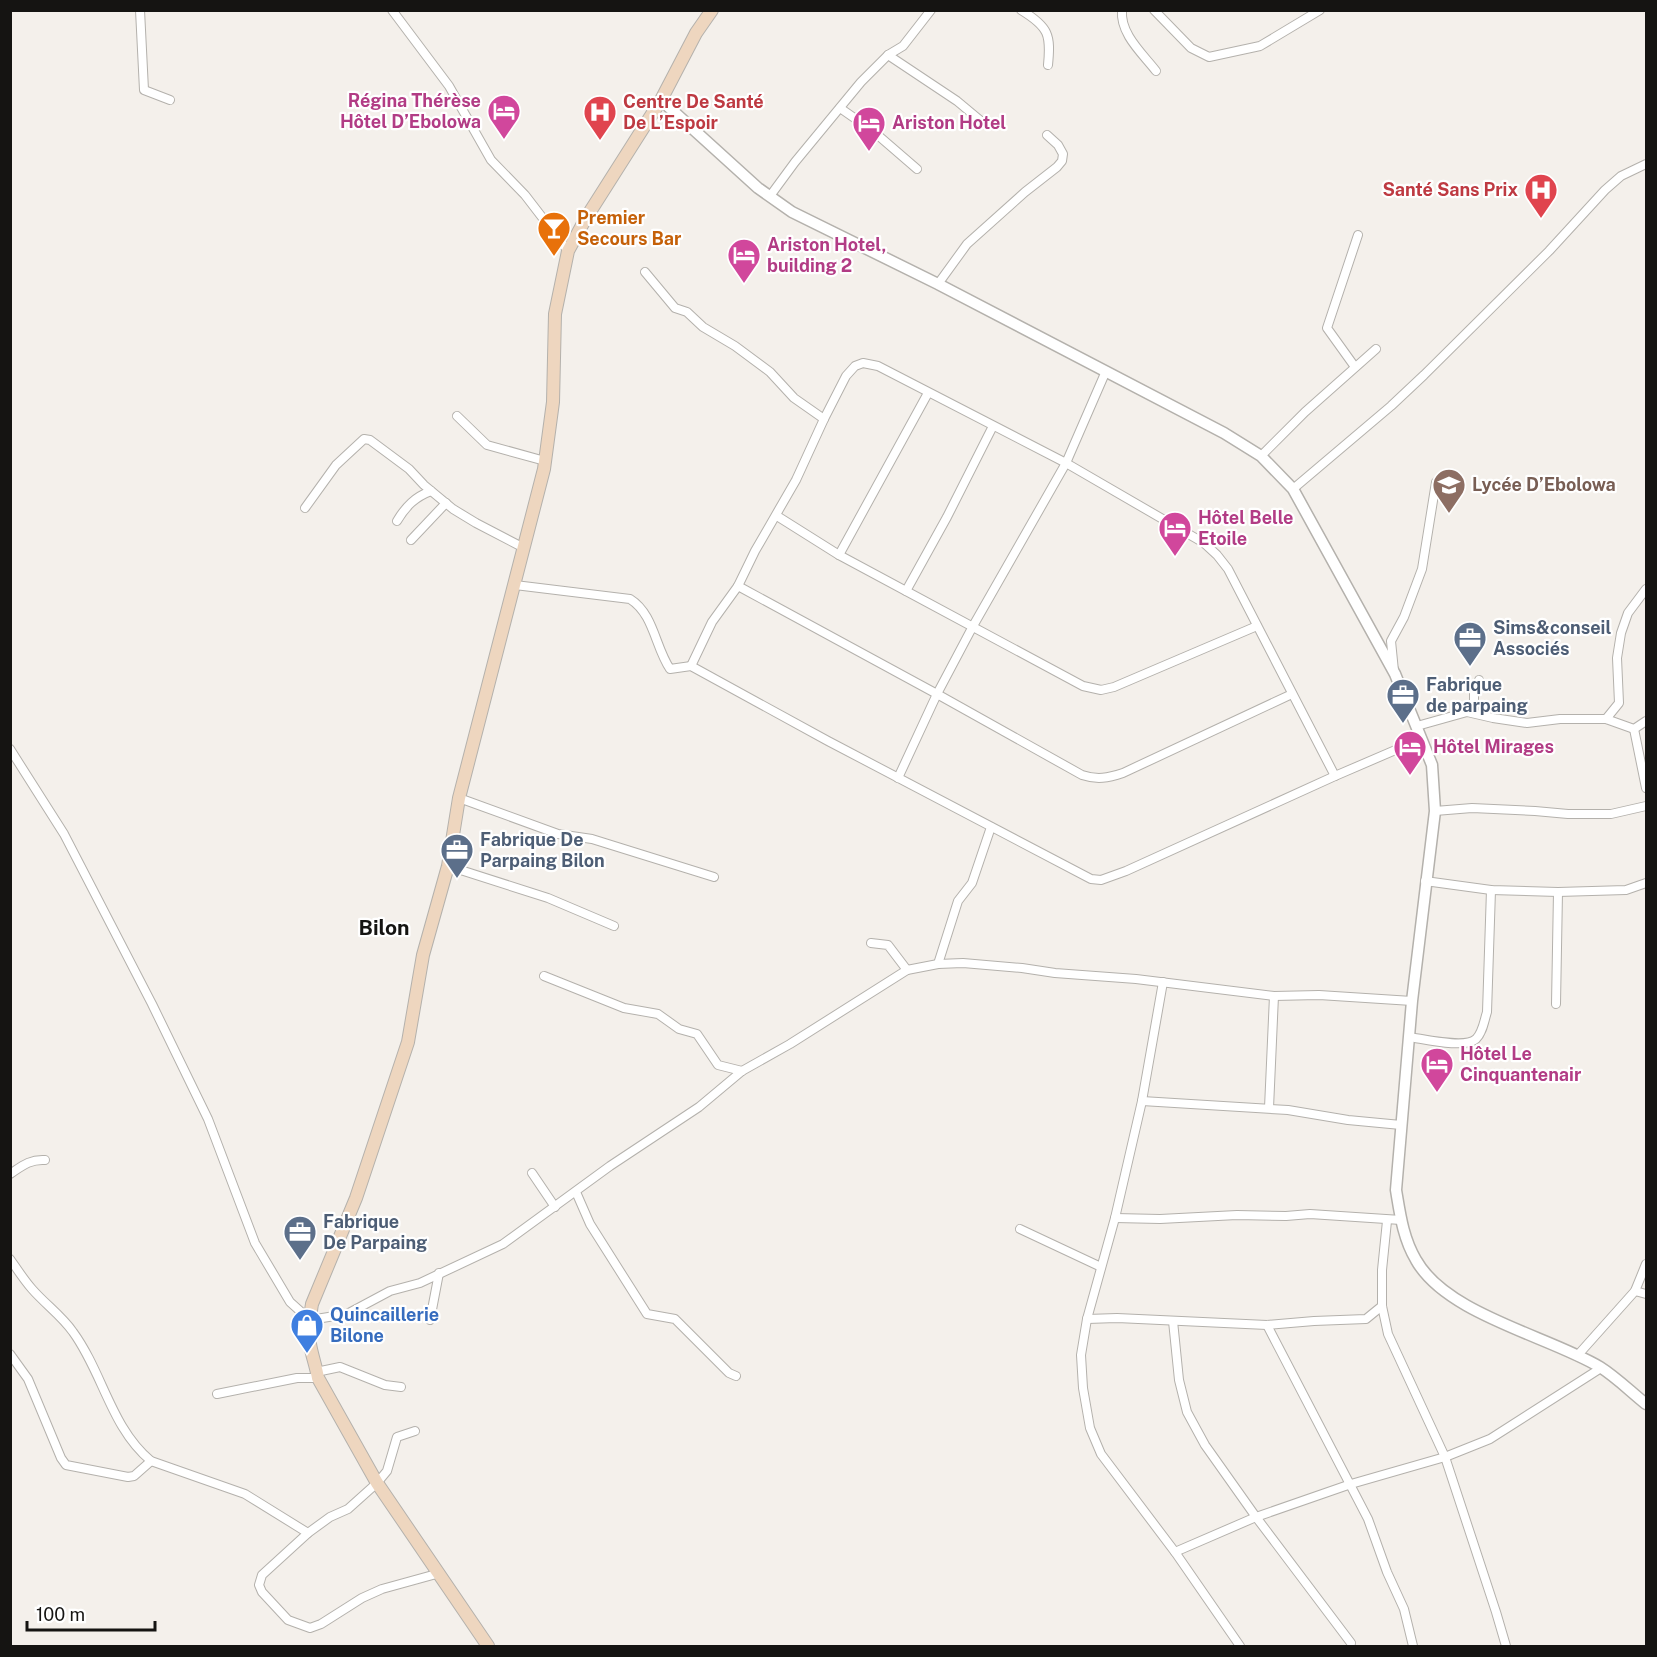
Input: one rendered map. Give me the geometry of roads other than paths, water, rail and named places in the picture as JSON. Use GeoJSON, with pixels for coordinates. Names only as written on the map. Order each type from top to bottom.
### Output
{"type":"FeatureCollection","features":[{"type":"Feature","properties":{"kind":"main road"},"geometry":{"type":"LineString","coordinates":[[488,1647],[377,1483],[317,1374],[309,1342],[312,1304],[356,1198],[408,1042],[423,955],[448,866],[459,798],[545,461],[553,402],[555,314],[568,251],[586,218],[661,100],[696,33],[712,10]]}},
{"type":"Feature","properties":{"kind":"street"},"geometry":{"type":"LineString","coordinates":[[140,10],[144,90],[171,100]]}},
{"type":"Feature","properties":{"kind":"street"},"geometry":{"type":"LineString","coordinates":[[392,10],[449,87],[491,160],[525,195],[568,251]]}},
{"type":"Feature","properties":{"kind":"street"},"geometry":{"type":"LineString","coordinates":[[770,196],[861,82],[888,56],[903,46],[931,10]]}},
{"type":"Feature","properties":{"kind":"street"},"geometry":{"type":"LineString","coordinates":[[1022,10],[1047,33],[1050,41],[1048,65]]}},
{"type":"Feature","properties":{"kind":"street"},"geometry":{"type":"LineString","coordinates":[[1122,10],[1121,22],[1133,43],[1156,71]]}},
{"type":"Feature","properties":{"kind":"street"},"geometry":{"type":"LineString","coordinates":[[1154,10],[1191,48],[1209,57],[1260,46],[1320,10]]}},
{"type":"Feature","properties":{"kind":"street"},"geometry":{"type":"LineString","coordinates":[[888,56],[957,101],[987,126]]}},
{"type":"Feature","properties":{"kind":"street"},"geometry":{"type":"LineString","coordinates":[[661,100],[758,188],[792,212],[938,284],[1224,433],[1261,456],[1293,489],[1395,674],[1432,765],[1435,811],[1412,1001],[1396,1190],[1401,1220],[1416,1260],[1436,1283],[1471,1309],[1601,1368],[1647,1404]]}},
{"type":"Feature","properties":{"kind":"street"},"geometry":{"type":"LineString","coordinates":[[840,108],[873,131],[917,169]]}},
{"type":"Feature","properties":{"kind":"street"},"geometry":{"type":"LineString","coordinates":[[938,284],[967,244],[1025,192],[1057,168],[1062,161],[1063,154],[1058,145],[1047,135]]}},
{"type":"Feature","properties":{"kind":"street"},"geometry":{"type":"LineString","coordinates":[[1293,489],[1424,375],[1549,251],[1605,190],[1621,176],[1647,164]]}},
{"type":"Feature","properties":{"kind":"street"},"geometry":{"type":"LineString","coordinates":[[1355,367],[1327,328],[1358,235]]}},
{"type":"Feature","properties":{"kind":"street"},"geometry":{"type":"LineString","coordinates":[[645,272],[675,308],[687,312],[703,327],[735,346],[770,372],[795,398],[824,419]]}},
{"type":"Feature","properties":{"kind":"street"},"geometry":{"type":"LineString","coordinates":[[1261,456],[1376,349]]}},
{"type":"Feature","properties":{"kind":"street"},"geometry":{"type":"LineString","coordinates":[[691,666],[712,622],[738,586],[755,551],[777,516],[846,376],[855,366],[862,363],[878,366],[1066,463],[1204,543],[1228,569],[1335,776]]}},
{"type":"Feature","properties":{"kind":"street"},"geometry":{"type":"LineString","coordinates":[[898,778],[973,626],[1066,463],[1106,371]]}},
{"type":"Feature","properties":{"kind":"street"},"geometry":{"type":"LineString","coordinates":[[839,555],[928,393]]}},
{"type":"Feature","properties":{"kind":"street"},"geometry":{"type":"LineString","coordinates":[[458,416],[487,445],[545,461]]}},
{"type":"Feature","properties":{"kind":"street"},"geometry":{"type":"LineString","coordinates":[[906,591],[993,426]]}},
{"type":"Feature","properties":{"kind":"street"},"geometry":{"type":"LineString","coordinates":[[305,508],[336,465],[364,439],[370,440],[402,463],[446,503],[476,523],[524,548]]}},
{"type":"Feature","properties":{"kind":"street"},"geometry":{"type":"LineString","coordinates":[[1395,674],[1391,641],[1404,617],[1422,569],[1436,482]]}},
{"type":"Feature","properties":{"kind":"street"},"geometry":{"type":"LineString","coordinates":[[397,521],[416,497],[431,491]]}},
{"type":"Feature","properties":{"kind":"street"},"geometry":{"type":"LineString","coordinates":[[411,540],[446,503]]}},
{"type":"Feature","properties":{"kind":"street"},"geometry":{"type":"LineString","coordinates":[[777,516],[839,555],[1083,686],[1101,690],[1114,687],[1257,626]]}},
{"type":"Feature","properties":{"kind":"street"},"geometry":{"type":"LineString","coordinates":[[515,585],[630,599],[636,603],[651,626],[670,669],[691,666],[1091,879],[1101,880],[1126,871],[1421,739]]}},
{"type":"Feature","properties":{"kind":"street"},"geometry":{"type":"LineString","coordinates":[[738,586],[1082,775],[1094,779],[1105,779],[1124,773],[1292,694]]}},
{"type":"Feature","properties":{"kind":"street"},"geometry":{"type":"LineString","coordinates":[[1606,719],[1619,703],[1617,658],[1621,633],[1628,613],[1647,589]]}},
{"type":"Feature","properties":{"kind":"street"},"geometry":{"type":"LineString","coordinates":[[1474,713],[1474,693],[1479,680]]}},
{"type":"Feature","properties":{"kind":"street"},"geometry":{"type":"LineString","coordinates":[[1417,726],[1467,712],[1527,723],[1560,719],[1606,719],[1634,729]]}},
{"type":"Feature","properties":{"kind":"street"},"geometry":{"type":"LineString","coordinates":[[1634,729],[1647,721]]}},
{"type":"Feature","properties":{"kind":"street"},"geometry":{"type":"LineString","coordinates":[[1634,729],[1647,788]]}},
{"type":"Feature","properties":{"kind":"street"},"geometry":{"type":"LineString","coordinates":[[10,749],[64,834],[152,1004],[208,1119],[255,1243],[290,1302],[310,1320],[347,1314],[390,1291],[420,1283],[503,1244],[652,1137],[699,1107],[742,1071],[790,1044],[907,970],[938,964],[963,963],[1163,982],[1274,996],[1318,995],[1412,1001]]}},
{"type":"Feature","properties":{"kind":"street"},"geometry":{"type":"LineString","coordinates":[[459,798],[558,834],[592,839],[714,877]]}},
{"type":"Feature","properties":{"kind":"street"},"geometry":{"type":"LineString","coordinates":[[1435,811],[1472,808],[1568,814],[1611,814],[1647,806]]}},
{"type":"Feature","properties":{"kind":"street"},"geometry":{"type":"LineString","coordinates":[[938,964],[958,901],[972,883],[991,826]]}},
{"type":"Feature","properties":{"kind":"street"},"geometry":{"type":"LineString","coordinates":[[448,866],[548,898],[614,926]]}},
{"type":"Feature","properties":{"kind":"street"},"geometry":{"type":"LineString","coordinates":[[1425,881],[1491,890],[1558,892],[1626,890],[1647,883]]}},
{"type":"Feature","properties":{"kind":"street"},"geometry":{"type":"LineString","coordinates":[[1409,1037],[1466,1044],[1475,1040],[1481,1031],[1487,1012],[1491,890]]}},
{"type":"Feature","properties":{"kind":"street"},"geometry":{"type":"LineString","coordinates":[[1556,1004],[1558,892]]}},
{"type":"Feature","properties":{"kind":"street"},"geometry":{"type":"LineString","coordinates":[[871,943],[888,945],[907,970]]}},
{"type":"Feature","properties":{"kind":"street"},"geometry":{"type":"LineString","coordinates":[[544,976],[624,1008],[658,1014],[679,1029],[697,1034],[718,1065],[742,1071]]}},
{"type":"Feature","properties":{"kind":"street"},"geometry":{"type":"LineString","coordinates":[[1163,982],[1142,1101],[1115,1218],[1087,1319],[1081,1355],[1083,1388],[1090,1428],[1101,1454],[1175,1552],[1240,1647]]}},
{"type":"Feature","properties":{"kind":"street"},"geometry":{"type":"LineString","coordinates":[[1269,1108],[1274,996]]}},
{"type":"Feature","properties":{"kind":"street"},"geometry":{"type":"LineString","coordinates":[[1142,1101],[1269,1108],[1348,1120],[1401,1125]]}},
{"type":"Feature","properties":{"kind":"street"},"geometry":{"type":"LineString","coordinates":[[10,1174],[27,1162],[45,1160]]}},
{"type":"Feature","properties":{"kind":"street"},"geometry":{"type":"LineString","coordinates":[[532,1173],[555,1207]]}},
{"type":"Feature","properties":{"kind":"street"},"geometry":{"type":"LineString","coordinates":[[576,1192],[590,1224],[646,1314],[675,1319],[729,1373],[736,1376]]}},
{"type":"Feature","properties":{"kind":"street"},"geometry":{"type":"LineString","coordinates":[[1115,1218],[1160,1219],[1310,1214],[1387,1221],[1401,1220]]}},
{"type":"Feature","properties":{"kind":"street"},"geometry":{"type":"LineString","coordinates":[[1387,1221],[1382,1270],[1382,1306],[1387,1328],[1445,1457],[1506,1647]]}},
{"type":"Feature","properties":{"kind":"street"},"geometry":{"type":"LineString","coordinates":[[1020,1230],[1101,1267]]}},
{"type":"Feature","properties":{"kind":"street"},"geometry":{"type":"LineString","coordinates":[[10,1259],[32,1289],[72,1330],[92,1361],[123,1431],[142,1454],[151,1461],[245,1494],[308,1533]]}},
{"type":"Feature","properties":{"kind":"street"},"geometry":{"type":"LineString","coordinates":[[1577,1356],[1635,1291],[1647,1264]]}},
{"type":"Feature","properties":{"kind":"street"},"geometry":{"type":"LineString","coordinates":[[430,1320],[439,1273]]}},
{"type":"Feature","properties":{"kind":"street"},"geometry":{"type":"LineString","coordinates":[[1635,1291],[1647,1294]]}},
{"type":"Feature","properties":{"kind":"street"},"geometry":{"type":"LineString","coordinates":[[1366,1319],[1382,1306]]}},
{"type":"Feature","properties":{"kind":"street"},"geometry":{"type":"LineString","coordinates":[[1087,1319],[1117,1318],[1267,1325],[1366,1319],[1387,1328]]}},
{"type":"Feature","properties":{"kind":"street"},"geometry":{"type":"LineString","coordinates":[[1173,1321],[1179,1380],[1187,1412],[1205,1445],[1351,1643]]}},
{"type":"Feature","properties":{"kind":"street"},"geometry":{"type":"LineString","coordinates":[[1267,1325],[1352,1484],[1377,1539],[1387,1572],[1404,1609],[1413,1647]]}},
{"type":"Feature","properties":{"kind":"street"},"geometry":{"type":"LineString","coordinates":[[10,1354],[28,1379],[66,1465],[128,1477],[134,1476],[151,1461]]}},
{"type":"Feature","properties":{"kind":"street"},"geometry":{"type":"LineString","coordinates":[[217,1394],[317,1374],[340,1367],[385,1385],[401,1387]]}},
{"type":"Feature","properties":{"kind":"street"},"geometry":{"type":"LineString","coordinates":[[1175,1552],[1256,1517],[1352,1484],[1445,1457],[1490,1439],[1601,1368]]}},
{"type":"Feature","properties":{"kind":"street"},"geometry":{"type":"LineString","coordinates":[[415,1431],[397,1437],[387,1471],[377,1483],[348,1509],[330,1517],[308,1533],[262,1575],[259,1585],[262,1592],[288,1620],[310,1628],[382,1589],[440,1573]]}},
{"type":"Feature","properties":{"kind":"place","name":"Régina Thérèse Hôtel D’Ebolowa"},"geometry":{"type":"Point","coordinates":[504,140]}},
{"type":"Feature","properties":{"kind":"place","name":"Centre De Santé De L’Espoir"},"geometry":{"type":"Point","coordinates":[600,141]}},
{"type":"Feature","properties":{"kind":"place","name":"Ariston Hotel"},"geometry":{"type":"Point","coordinates":[869,152]}},
{"type":"Feature","properties":{"kind":"place","name":"Santé Sans Prix"},"geometry":{"type":"Point","coordinates":[1541,219]}},
{"type":"Feature","properties":{"kind":"place","name":"Premier Secours Bar"},"geometry":{"type":"Point","coordinates":[554,257]}},
{"type":"Feature","properties":{"kind":"place","name":"Ariston Hotel, building 2"},"geometry":{"type":"Point","coordinates":[744,284]}},
{"type":"Feature","properties":{"kind":"place","name":"Lycée D’Ebolowa"},"geometry":{"type":"Point","coordinates":[1449,514]}},
{"type":"Feature","properties":{"kind":"place","name":"Hôtel Belle Etoile"},"geometry":{"type":"Point","coordinates":[1175,557]}},
{"type":"Feature","properties":{"kind":"place","name":"Sims&conseil Associés"},"geometry":{"type":"Point","coordinates":[1470,667]}},
{"type":"Feature","properties":{"kind":"place","name":"Fabrique de parpaing"},"geometry":{"type":"Point","coordinates":[1403,724]}},
{"type":"Feature","properties":{"kind":"place","name":"Hôtel Mirages"},"geometry":{"type":"Point","coordinates":[1410,776]}},
{"type":"Feature","properties":{"kind":"place","name":"Fabrique De Parpaing Bilon"},"geometry":{"type":"Point","coordinates":[457,879]}},
{"type":"Feature","properties":{"kind":"place","name":"Hôtel Le Cinquantenair"},"geometry":{"type":"Point","coordinates":[1437,1093]}},
{"type":"Feature","properties":{"kind":"place","name":"Fabrique De Parpaing"},"geometry":{"type":"Point","coordinates":[300,1261]}},
{"type":"Feature","properties":{"kind":"place","name":"Quincaillerie Bilone"},"geometry":{"type":"Point","coordinates":[307,1354]}},
{"type":"Feature","properties":{"kind":"district","name":"Bilon"},"geometry":{"type":"Point","coordinates":[384,928]}}]}
